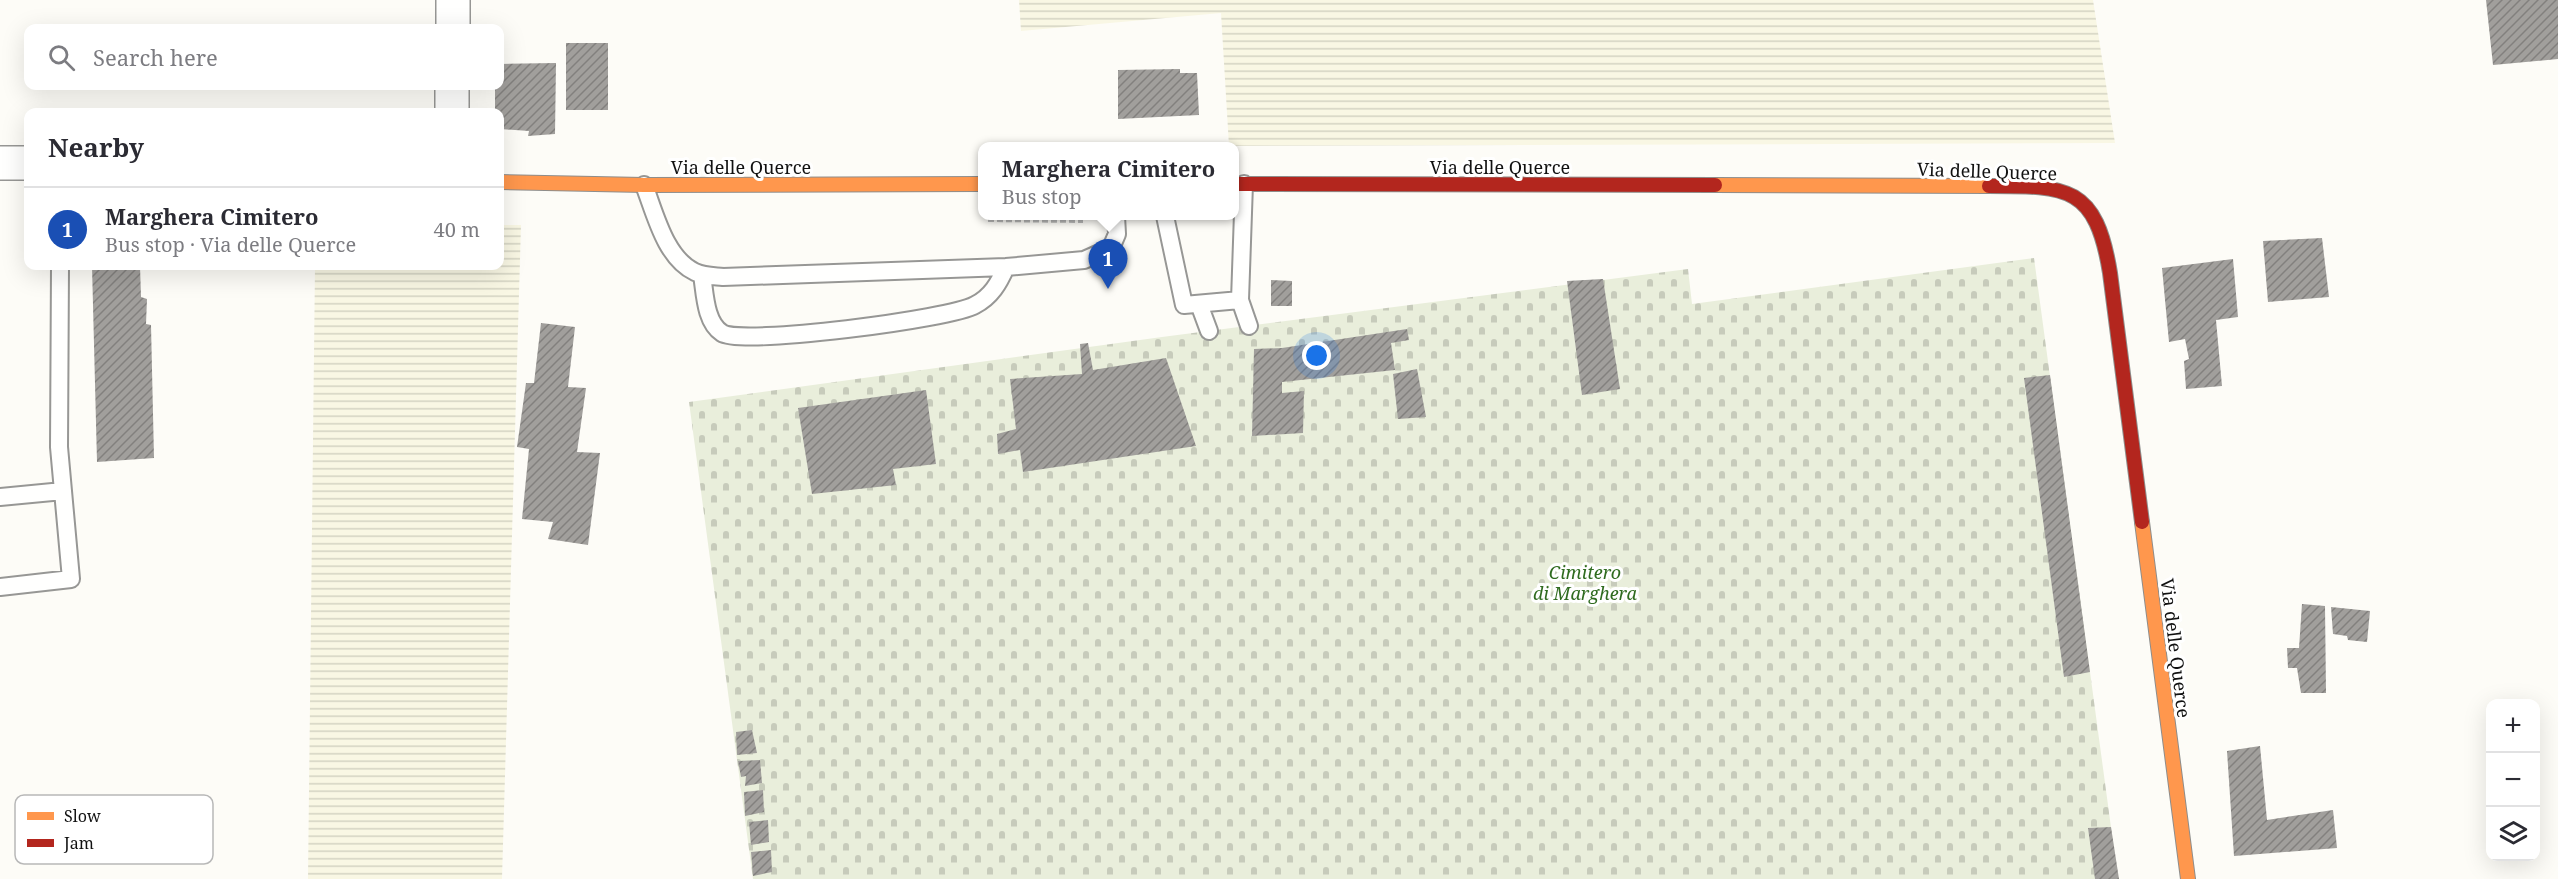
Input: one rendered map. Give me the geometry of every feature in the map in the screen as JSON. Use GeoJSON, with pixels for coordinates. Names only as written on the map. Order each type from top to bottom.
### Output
{"type":"FeatureCollection","features":[{"type":"Feature","properties":{"kind":"street"},"geometry":{"type":"LineString","coordinates":[[453,0],[453,24]]}},
{"type":"Feature","properties":{"kind":"street"},"geometry":{"type":"LineString","coordinates":[[452,90],[452,108]]}},
{"type":"Feature","properties":{"kind":"street"},"geometry":{"type":"LineString","coordinates":[[0,164],[24,163]]}},
{"type":"Feature","properties":{"kind":"street","name":"Via delle Querce"},"geometry":{"type":"LineString","coordinates":[[504,182],[644,185],[978,184]]}},
{"type":"Feature","properties":{"kind":"street","name":"Via delle Querce"},"geometry":{"type":"LineString","coordinates":[[1239,184],[1999,186],[2051,188],[2070,194],[2091,212],[2103,232],[2188,879]]}},
{"type":"Feature","properties":{"kind":"lane"},"geometry":{"type":"LineString","coordinates":[[1239,184],[1240,300],[1249,326]]}},
{"type":"Feature","properties":{"kind":"lane"},"geometry":{"type":"LineString","coordinates":[[644,185],[668,244],[691,270],[702,274],[746,278],[1006,267],[1084,260],[1111,249],[1117,234],[1116,220]]}},
{"type":"Feature","properties":{"kind":"lane"},"geometry":{"type":"LineString","coordinates":[[1166,220],[1184,305],[1240,300]]}},
{"type":"Feature","properties":{"kind":"lane"},"geometry":{"type":"LineString","coordinates":[[702,274],[710,315],[720,332],[728,337],[762,337],[923,319],[959,312],[975,306],[993,291],[1006,267]]}},
{"type":"Feature","properties":{"kind":"lane"},"geometry":{"type":"LineString","coordinates":[[0,587],[71,579],[60,447],[60,270]]}},
{"type":"Feature","properties":{"kind":"lane"},"geometry":{"type":"LineString","coordinates":[[1199,304],[1209,331]]}},
{"type":"Feature","properties":{"kind":"lane"},"geometry":{"type":"LineString","coordinates":[[0,497],[63,491]]}},
{"type":"Feature","properties":{"kind":"shaded area"},"geometry":{"type":"Polygon","coordinates":[[[1019,0],[2093,0],[2115,143],[1239,146],[1239,142],[1229,142],[1221,13],[1021,31],[1019,0]]]}},
{"type":"Feature","properties":{"kind":"shaded area"},"geometry":{"type":"Polygon","coordinates":[[[504,225],[521,225],[502,879],[308,879],[315,270],[504,270],[504,225]]]}},
{"type":"Feature","properties":{"kind":"green space","name":"Cimitero di Marghera"},"geometry":{"type":"Polygon","coordinates":[[[2034,258],[2118,879],[753,879],[689,402],[1162,337],[1688,269],[1692,304],[2034,258]]]}},
{"type":"Feature","properties":{"kind":"building"},"geometry":{"type":"Polygon","coordinates":[[[2486,0],[2558,0],[2558,59],[2493,65],[2486,0]]]}},
{"type":"Feature","properties":{"kind":"building"},"geometry":{"type":"Polygon","coordinates":[[[566,43],[608,43],[608,110],[566,110],[566,43]]]}},
{"type":"Feature","properties":{"kind":"building"},"geometry":{"type":"Polygon","coordinates":[[[556,63],[555,134],[528,136],[529,131],[504,129],[504,108],[495,108],[495,90],[504,90],[504,64],[556,63]]]}},
{"type":"Feature","properties":{"kind":"building"},"geometry":{"type":"Polygon","coordinates":[[[1180,69],[1180,73],[1197,73],[1199,115],[1118,119],[1118,70],[1180,69]]]}},
{"type":"Feature","properties":{"kind":"building"},"geometry":{"type":"Polygon","coordinates":[[[2322,238],[2329,297],[2268,302],[2263,241],[2322,238]]]}},
{"type":"Feature","properties":{"kind":"building"},"geometry":{"type":"Polygon","coordinates":[[[2233,259],[2238,317],[2216,320],[2222,386],[2186,389],[2184,361],[2189,359],[2185,339],[2169,342],[2162,268],[2233,259]]]}},
{"type":"Feature","properties":{"kind":"building"},"geometry":{"type":"Polygon","coordinates":[[[92,270],[140,270],[141,297],[147,299],[146,324],[151,325],[154,458],[97,462],[92,270]]]}},
{"type":"Feature","properties":{"kind":"building"},"geometry":{"type":"Polygon","coordinates":[[[1603,279],[1620,389],[1582,395],[1567,281],[1603,279]]]}},
{"type":"Feature","properties":{"kind":"building"},"geometry":{"type":"Polygon","coordinates":[[[1271,280],[1292,281],[1292,306],[1271,306],[1271,280]]]}},
{"type":"Feature","properties":{"kind":"building"},"geometry":{"type":"Polygon","coordinates":[[[541,323],[575,327],[568,387],[586,388],[577,452],[600,453],[588,545],[548,539],[553,522],[522,519],[529,449],[517,447],[526,383],[534,383],[541,323]]]}},
{"type":"Feature","properties":{"kind":"building"},"geometry":{"type":"Polygon","coordinates":[[[1407,329],[1409,340],[1391,343],[1395,370],[1282,382],[1282,393],[1304,391],[1303,433],[1252,436],[1254,349],[1282,348],[1407,329]]]}},
{"type":"Feature","properties":{"kind":"building"},"geometry":{"type":"Polygon","coordinates":[[[1088,343],[1093,370],[1166,358],[1196,446],[1023,472],[1020,450],[998,454],[997,434],[1016,429],[1010,379],[1082,374],[1080,344],[1088,343]]]}},
{"type":"Feature","properties":{"kind":"building"},"geometry":{"type":"Polygon","coordinates":[[[1417,369],[1426,417],[1398,419],[1393,374],[1417,369]]]}},
{"type":"Feature","properties":{"kind":"building"},"geometry":{"type":"Polygon","coordinates":[[[2050,375],[2090,672],[2064,677],[2024,378],[2050,375]]]}},
{"type":"Feature","properties":{"kind":"building"},"geometry":{"type":"Polygon","coordinates":[[[926,390],[936,464],[893,469],[896,485],[812,494],[798,408],[926,390]]]}},
{"type":"Feature","properties":{"kind":"building"},"geometry":{"type":"Polygon","coordinates":[[[2302,604],[2325,606],[2326,693],[2301,693],[2297,668],[2288,668],[2287,648],[2299,648],[2302,604]]]}},
{"type":"Feature","properties":{"kind":"building"},"geometry":{"type":"Polygon","coordinates":[[[2331,607],[2370,611],[2367,642],[2348,640],[2347,636],[2333,634],[2331,607]]]}},
{"type":"Feature","properties":{"kind":"building"},"geometry":{"type":"Polygon","coordinates":[[[752,730],[757,753],[737,755],[736,732],[752,730]]]}},
{"type":"Feature","properties":{"kind":"building"},"geometry":{"type":"Polygon","coordinates":[[[2260,746],[2267,820],[2333,810],[2337,848],[2234,856],[2227,751],[2260,746]]]}},
{"type":"Feature","properties":{"kind":"building"},"geometry":{"type":"Polygon","coordinates":[[[760,760],[762,783],[745,786],[746,776],[741,777],[738,761],[760,760]]]}},
{"type":"Feature","properties":{"kind":"building"},"geometry":{"type":"Polygon","coordinates":[[[763,790],[764,812],[745,816],[744,792],[763,790]]]}},
{"type":"Feature","properties":{"kind":"building"},"geometry":{"type":"Polygon","coordinates":[[[768,820],[769,842],[751,845],[749,822],[768,820]]]}},
{"type":"Feature","properties":{"kind":"building"},"geometry":{"type":"Polygon","coordinates":[[[2111,827],[2119,879],[2095,879],[2088,828],[2111,827]]]}},
{"type":"Feature","properties":{"kind":"building"},"geometry":{"type":"Polygon","coordinates":[[[771,850],[772,872],[753,876],[751,852],[771,850]]]}},
{"type":"Feature","properties":{"kind":"traffic: slow"},"geometry":{"type":"LineString","coordinates":[[504,182],[644,185],[978,184]]}},
{"type":"Feature","properties":{"kind":"traffic: slow"},"geometry":{"type":"LineString","coordinates":[[1715,185],[1989,186]]}},
{"type":"Feature","properties":{"kind":"traffic: slow"},"geometry":{"type":"LineString","coordinates":[[2142,522],[2188,879]]}},
{"type":"Feature","properties":{"kind":"traffic: jam"},"geometry":{"type":"LineString","coordinates":[[1239,184],[1715,185]]}},
{"type":"Feature","properties":{"kind":"traffic: jam"},"geometry":{"type":"LineString","coordinates":[[1989,186],[2039,187],[2058,191],[2074,197],[2086,207],[2096,223],[2104,244],[2110,273],[2142,522]]}},
{"type":"Feature","properties":{"kind":"place","name":"Marghera Cimitero"},"geometry":{"type":"Point","coordinates":[1108,289]}}]}
